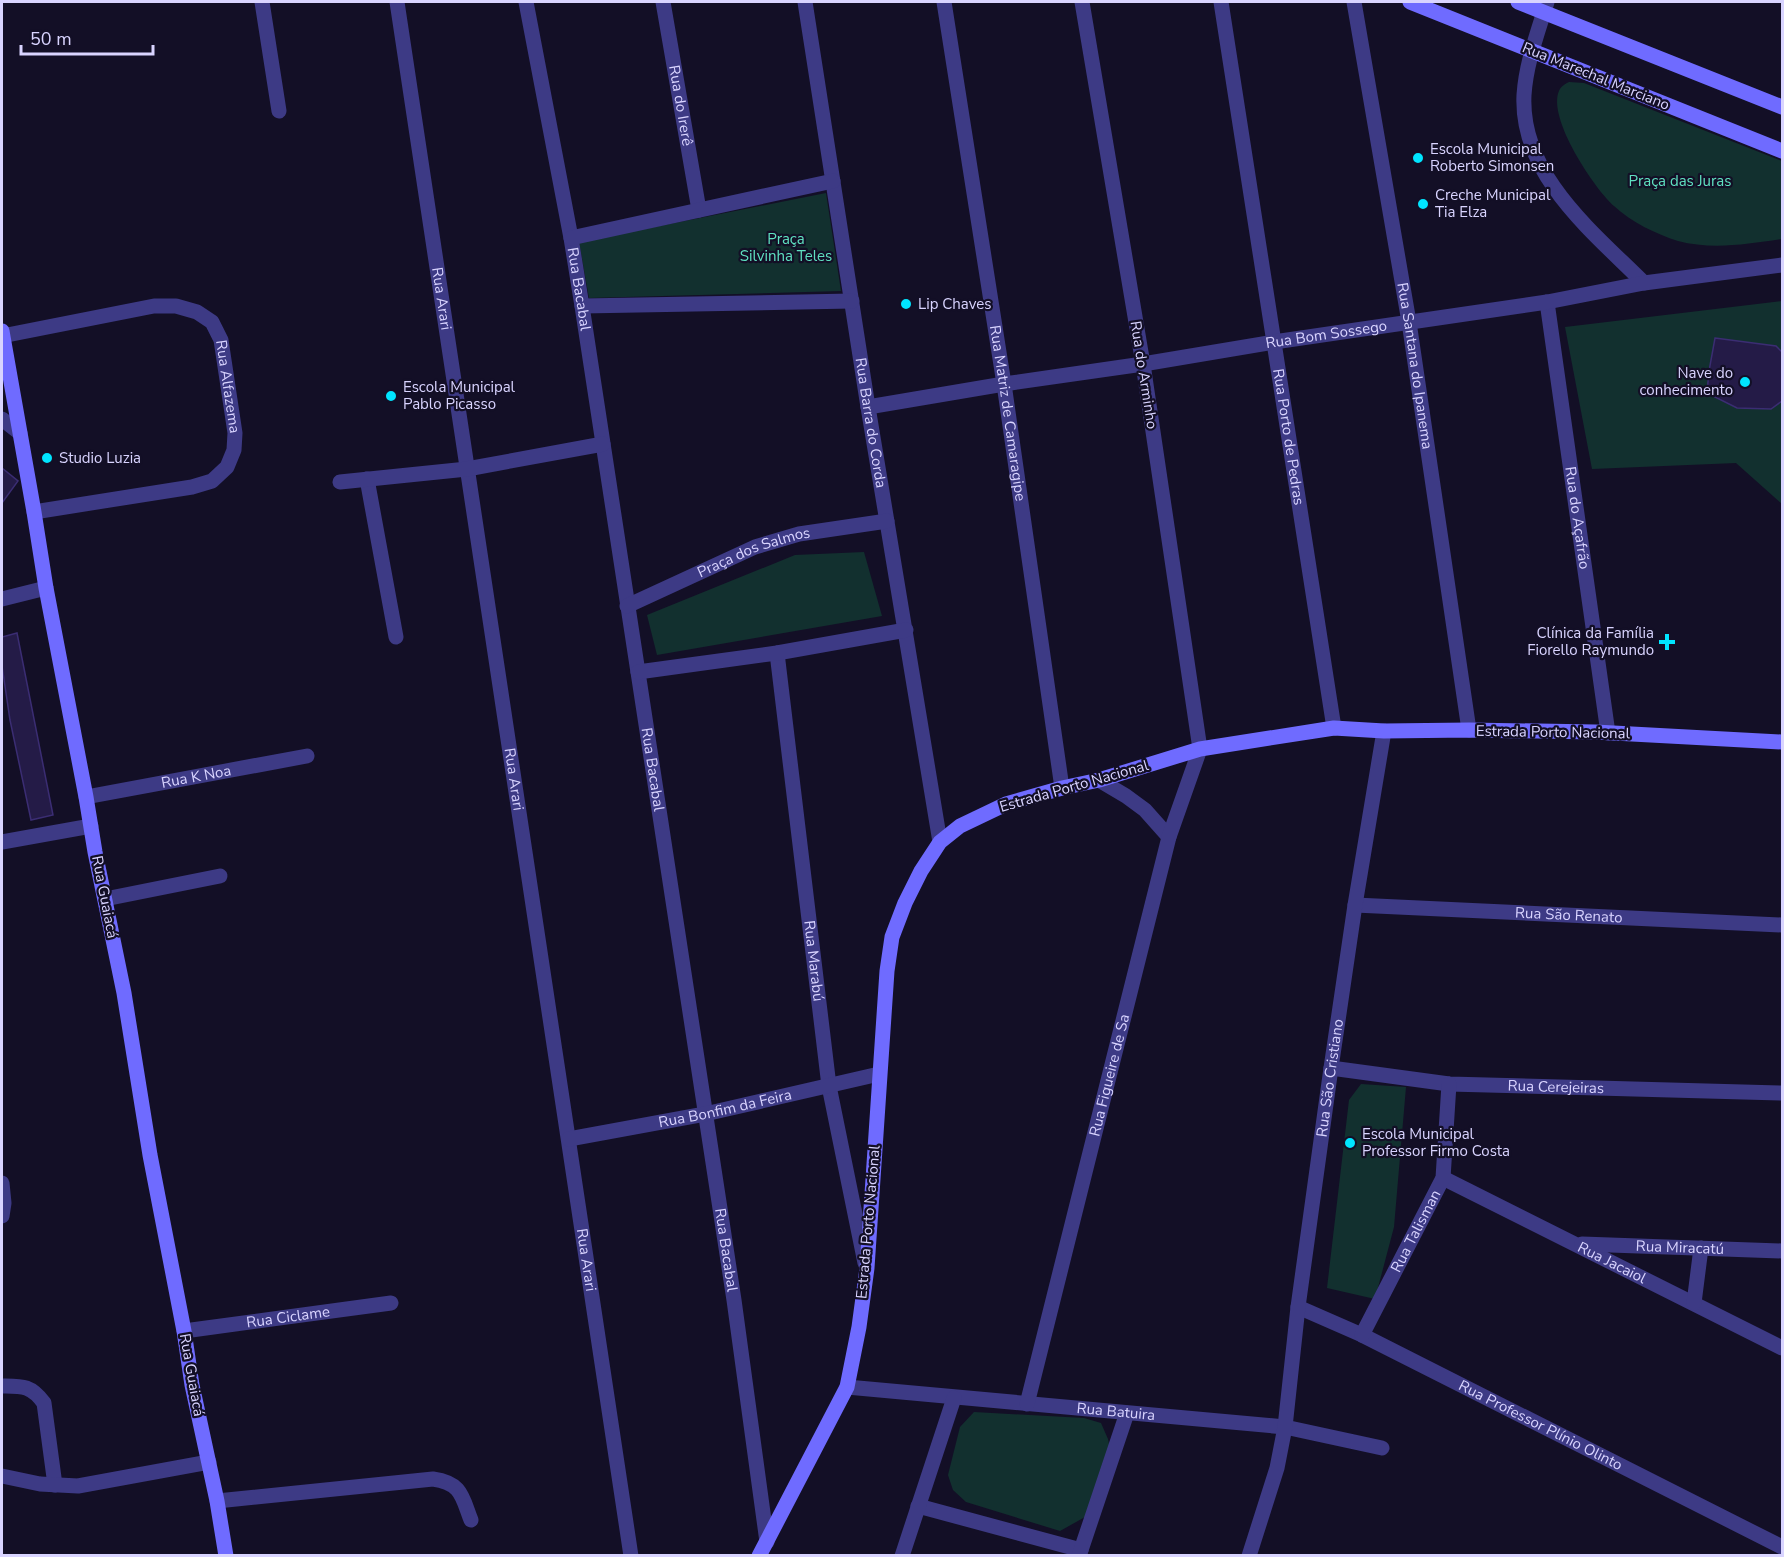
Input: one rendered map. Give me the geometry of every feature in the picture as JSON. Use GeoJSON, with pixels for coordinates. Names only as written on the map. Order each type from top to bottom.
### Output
{"type":"FeatureCollection","features":[{"type":"Feature","properties":{"kind":"street"},"geometry":{"type":"LineString","coordinates":[[262,2],[279,111]]}},
{"type":"Feature","properties":{"kind":"street","name":"Rua Arari"},"geometry":{"type":"LineString","coordinates":[[397,2],[631,1556]]}},
{"type":"Feature","properties":{"kind":"street","name":"Rua Bacabal"},"geometry":{"type":"LineString","coordinates":[[526,2],[582,306],[734,1300],[763,1549]]}},
{"type":"Feature","properties":{"kind":"street","name":"Rua do Irerê"},"geometry":{"type":"LineString","coordinates":[[663,2],[699,210]]}},
{"type":"Feature","properties":{"kind":"street","name":"Rua Barra do Corda"},"geometry":{"type":"LineString","coordinates":[[805,2],[868,407],[940,842]]}},
{"type":"Feature","properties":{"kind":"street","name":"Rua Matriz de Camaragipe"},"geometry":{"type":"LineString","coordinates":[[944,2],[1004,384],[1062,788]]}},
{"type":"Feature","properties":{"kind":"street","name":"Rua do Arminho"},"geometry":{"type":"LineString","coordinates":[[1082,2],[1143,364],[1200,749]]}},
{"type":"Feature","properties":{"kind":"street","name":"Rua Porto de Pedras"},"geometry":{"type":"LineString","coordinates":[[1221,2],[1334,728]]}},
{"type":"Feature","properties":{"kind":"street","name":"Rua Santana do Ipanema"},"geometry":{"type":"LineString","coordinates":[[1354,2],[1409,322],[1469,730]]}},
{"type":"Feature","properties":{"kind":"street","name":"Rua Marechal Marciano"},"geometry":{"type":"LineString","coordinates":[[1410,2],[1782,151]]}},
{"type":"Feature","properties":{"kind":"street"},"geometry":{"type":"LineString","coordinates":[[1518,2],[1546,7],[1782,107]]}},
{"type":"Feature","properties":{"kind":"street"},"geometry":{"type":"LineString","coordinates":[[1546,7],[1532,51],[1524,96],[1528,133],[1535,153],[1545,174],[1564,201],[1644,283]]}},
{"type":"Feature","properties":{"kind":"street"},"geometry":{"type":"LineString","coordinates":[[571,238],[833,181]]}},
{"type":"Feature","properties":{"kind":"street","name":"Rua Bom Sossego"},"geometry":{"type":"LineString","coordinates":[[868,407],[1274,342],[1547,302],[1644,283],[1782,265]]}},
{"type":"Feature","properties":{"kind":"street"},"geometry":{"type":"LineString","coordinates":[[582,306],[852,301]]}},
{"type":"Feature","properties":{"kind":"street","name":"Rua do Açafrão"},"geometry":{"type":"LineString","coordinates":[[1547,302],[1608,733]]}},
{"type":"Feature","properties":{"kind":"street","name":"Rua Alfazema"},"geometry":{"type":"LineString","coordinates":[[2,334],[154,306],[176,306],[197,312],[212,322],[221,340],[235,433],[234,450],[227,467],[213,481],[192,487],[34,512]]}},
{"type":"Feature","properties":{"kind":"street","name":"Rua Guaiacá"},"geometry":{"type":"LineString","coordinates":[[2,334],[46,588],[124,993],[150,1155],[184,1331],[192,1385],[217,1501],[226,1556]]}},
{"type":"Feature","properties":{"kind":"street"},"geometry":{"type":"LineString","coordinates":[[2,419],[20,433]]}},
{"type":"Feature","properties":{"kind":"street"},"geometry":{"type":"LineString","coordinates":[[340,482],[467,469],[603,444]]}},
{"type":"Feature","properties":{"kind":"street"},"geometry":{"type":"LineString","coordinates":[[367,479],[396,637]]}},
{"type":"Feature","properties":{"kind":"street","name":"Praça dos Salmos"},"geometry":{"type":"LineString","coordinates":[[627,606],[755,547],[799,534],[888,521]]}},
{"type":"Feature","properties":{"kind":"street"},"geometry":{"type":"LineString","coordinates":[[2,598],[46,588]]}},
{"type":"Feature","properties":{"kind":"street"},"geometry":{"type":"LineString","coordinates":[[638,672],[906,630]]}},
{"type":"Feature","properties":{"kind":"street","name":"Rua Marabú"},"geometry":{"type":"LineString","coordinates":[[777,652],[829,1086],[867,1269]]}},
{"type":"Feature","properties":{"kind":"street","name":"Estrada Porto Nacional"},"geometry":{"type":"LineString","coordinates":[[763,1549],[847,1387],[859,1327],[867,1269],[879,1074],[892,937],[904,903],[921,871],[940,842],[960,826],[1006,804],[1099,780],[1200,749],[1334,728],[1384,731],[1608,733],[1782,742]]}},
{"type":"Feature","properties":{"kind":"street","name":"Rua São Cristiano"},"geometry":{"type":"LineString","coordinates":[[1249,1556],[1277,1468],[1285,1428],[1298,1307],[1330,1068],[1384,731]]}},
{"type":"Feature","properties":{"kind":"street","name":"Rua Figueire de Sa"},"geometry":{"type":"LineString","coordinates":[[1027,1404],[1169,837],[1200,749]]}},
{"type":"Feature","properties":{"kind":"street","name":"Rua K Noa"},"geometry":{"type":"LineString","coordinates":[[86,796],[308,756]]}},
{"type":"Feature","properties":{"kind":"street"},"geometry":{"type":"LineString","coordinates":[[1099,780],[1145,810],[1169,837]]}},
{"type":"Feature","properties":{"kind":"street"},"geometry":{"type":"LineString","coordinates":[[2,842],[91,826]]}},
{"type":"Feature","properties":{"kind":"street"},"geometry":{"type":"LineString","coordinates":[[105,899],[220,876]]}},
{"type":"Feature","properties":{"kind":"street","name":"Rua São Renato"},"geometry":{"type":"LineString","coordinates":[[1355,905],[1782,925]]}},
{"type":"Feature","properties":{"kind":"street","name":"Rua Cerejeiras"},"geometry":{"type":"LineString","coordinates":[[1330,1068],[1449,1084],[1782,1093]]}},
{"type":"Feature","properties":{"kind":"street","name":"Rua Bonfim da Feira"},"geometry":{"type":"LineString","coordinates":[[569,1139],[705,1114],[879,1074]]}},
{"type":"Feature","properties":{"kind":"street","name":"Rua Talisman"},"geometry":{"type":"LineString","coordinates":[[1362,1335],[1443,1178],[1449,1084]]}},
{"type":"Feature","properties":{"kind":"street","name":"Rua Jacaiol"},"geometry":{"type":"LineString","coordinates":[[1443,1178],[1782,1348]]}},
{"type":"Feature","properties":{"kind":"street"},"geometry":{"type":"LineString","coordinates":[[2,1183],[4,1203],[2,1215]]}},
{"type":"Feature","properties":{"kind":"street","name":"Rua Miracatú"},"geometry":{"type":"LineString","coordinates":[[1576,1244],[1782,1251]]}},
{"type":"Feature","properties":{"kind":"street"},"geometry":{"type":"LineString","coordinates":[[1694,1304],[1701,1248]]}},
{"type":"Feature","properties":{"kind":"street","name":"Rua Ciclame"},"geometry":{"type":"LineString","coordinates":[[184,1331],[391,1303]]}},
{"type":"Feature","properties":{"kind":"street","name":"Rua Professor Plínio Olinto"},"geometry":{"type":"LineString","coordinates":[[1298,1307],[1362,1335],[1782,1547]]}},
{"type":"Feature","properties":{"kind":"street"},"geometry":{"type":"LineString","coordinates":[[2,1386],[25,1387],[36,1393],[44,1403],[55,1485]]}},
{"type":"Feature","properties":{"kind":"street","name":"Rua Batuira"},"geometry":{"type":"LineString","coordinates":[[847,1387],[1285,1428],[1382,1448]]}},
{"type":"Feature","properties":{"kind":"street"},"geometry":{"type":"LineString","coordinates":[[902,1556],[954,1398]]}},
{"type":"Feature","properties":{"kind":"street"},"geometry":{"type":"LineString","coordinates":[[918,1506],[1080,1553],[1127,1413]]}},
{"type":"Feature","properties":{"kind":"street"},"geometry":{"type":"LineString","coordinates":[[2,1476],[40,1484],[78,1486],[209,1462]]}},
{"type":"Feature","properties":{"kind":"street"},"geometry":{"type":"LineString","coordinates":[[217,1501],[433,1479],[447,1481],[459,1490],[471,1520]]}},
{"type":"Feature","properties":{"kind":"green space","name":"Praça das Juras"},"geometry":{"type":"Polygon","coordinates":[[[1569,82],[1584,83],[1782,161],[1782,239],[1730,245],[1691,244],[1661,235],[1628,217],[1605,197],[1595,184],[1566,135],[1557,103],[1560,89],[1569,82]]]}},
{"type":"Feature","properties":{"kind":"green space","name":"Praça Silvinha Teles"},"geometry":{"type":"Polygon","coordinates":[[[826,193],[841,291],[589,298],[579,242],[826,193]]]}},
{"type":"Feature","properties":{"kind":"green space"},"geometry":{"type":"Polygon","coordinates":[[[1782,301],[1782,504],[1736,463],[1592,469],[1565,327],[1782,301]]]}},
{"type":"Feature","properties":{"kind":"green space"},"geometry":{"type":"Polygon","coordinates":[[[864,552],[882,616],[657,655],[647,615],[795,555],[864,552]]]}},
{"type":"Feature","properties":{"kind":"green space"},"geometry":{"type":"Polygon","coordinates":[[[1361,1084],[1406,1087],[1394,1227],[1375,1299],[1327,1288],[1349,1100],[1361,1084]]]}},
{"type":"Feature","properties":{"kind":"green space"},"geometry":{"type":"Polygon","coordinates":[[[974,1412],[1084,1418],[1101,1423],[1110,1449],[1085,1517],[1060,1531],[966,1502],[953,1490],[948,1475],[960,1427],[974,1412]]]}},
{"type":"Feature","properties":{"kind":"building","name":"Nave do conhecimento"},"geometry":{"type":"Polygon","coordinates":[[[1715,338],[1776,346],[1782,352],[1782,401],[1771,409],[1737,408],[1707,393],[1715,338]]]}},
{"type":"Feature","properties":{"kind":"building"},"geometry":{"type":"Polygon","coordinates":[[[2,468],[18,481],[2,503],[2,468]]]}},
{"type":"Feature","properties":{"kind":"building"},"geometry":{"type":"Polygon","coordinates":[[[17,633],[53,815],[31,820],[10,720],[2,666],[2,637],[17,633]]]}},
{"type":"Feature","properties":{"kind":"place","name":"Escola Municipal Roberto Simonsen"},"geometry":{"type":"Point","coordinates":[1418,158]}},
{"type":"Feature","properties":{"kind":"place","name":"Creche Municipal Tia Elza"},"geometry":{"type":"Point","coordinates":[1423,204]}},
{"type":"Feature","properties":{"kind":"place","name":"Lip Chaves"},"geometry":{"type":"Point","coordinates":[906,304]}},
{"type":"Feature","properties":{"kind":"place","name":"Nave do conhecimento"},"geometry":{"type":"Point","coordinates":[1745,382]}},
{"type":"Feature","properties":{"kind":"place","name":"Escola Municipal Pablo Picasso"},"geometry":{"type":"Point","coordinates":[391,396]}},
{"type":"Feature","properties":{"kind":"place","name":"Studio Luzia"},"geometry":{"type":"Point","coordinates":[47,458]}},
{"type":"Feature","properties":{"kind":"place","name":"Clínica da Família Fiorello Raymundo"},"geometry":{"type":"Point","coordinates":[1667,642]}},
{"type":"Feature","properties":{"kind":"place","name":"Escola Municipal Professor Firmo Costa"},"geometry":{"type":"Point","coordinates":[1350,1143]}}]}
